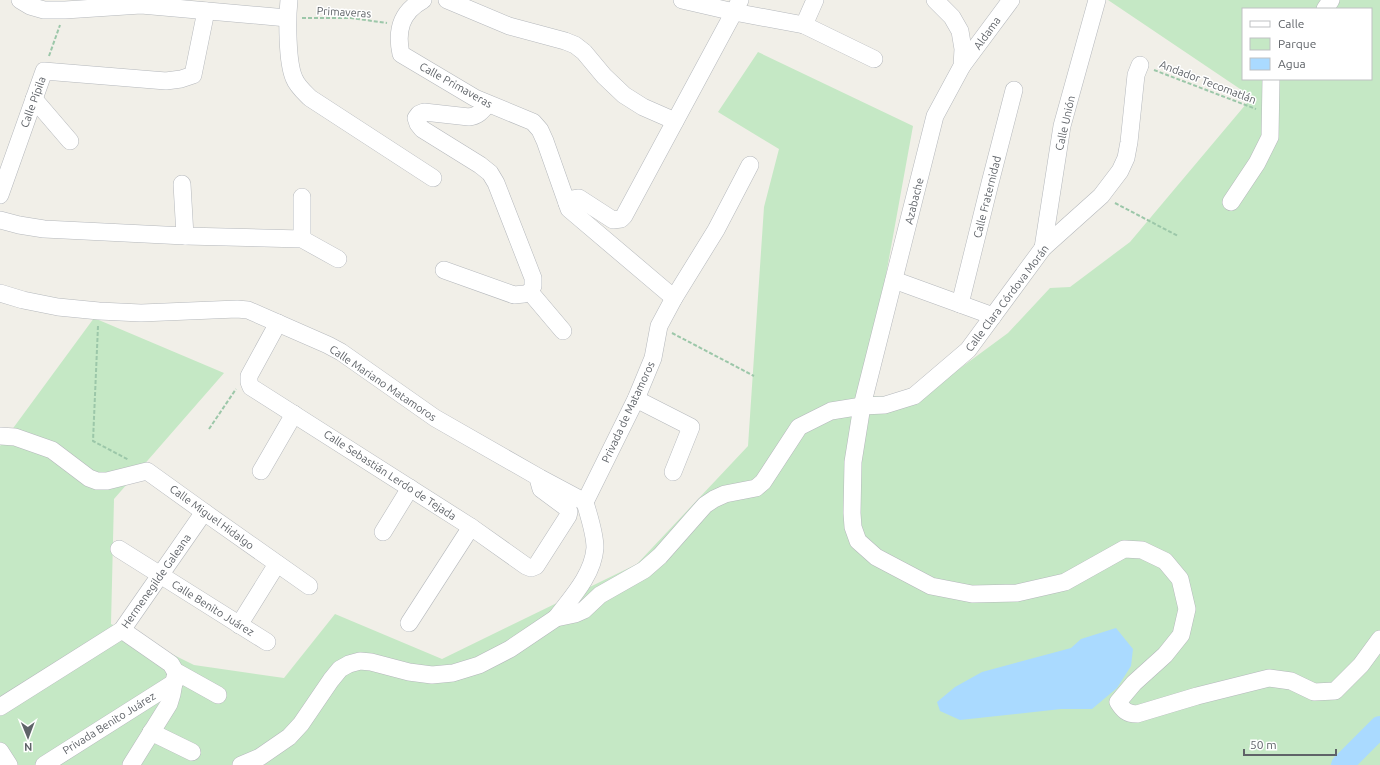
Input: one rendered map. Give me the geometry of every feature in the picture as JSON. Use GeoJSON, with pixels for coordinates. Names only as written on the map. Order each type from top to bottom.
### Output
{"type":"FeatureCollection","features":[{"type":"Feature","properties":{"kind":"street"},"geometry":{"type":"LineString","coordinates":[[20,0],[30,6],[44,10],[141,5],[287,18]]}},
{"type":"Feature","properties":{"kind":"street"},"geometry":{"type":"LineString","coordinates":[[289,0],[287,18],[290,63],[294,78],[300,88],[310,98],[433,178]]}},
{"type":"Feature","properties":{"kind":"street"},"geometry":{"type":"LineString","coordinates":[[400,24],[408,10],[423,0]]}},
{"type":"Feature","properties":{"kind":"street"},"geometry":{"type":"LineString","coordinates":[[447,0],[509,26],[575,45],[584,52],[604,76],[624,95],[643,108],[675,121]]}},
{"type":"Feature","properties":{"kind":"street"},"geometry":{"type":"LineString","coordinates":[[682,0],[737,6],[804,25],[874,59]]}},
{"type":"Feature","properties":{"kind":"street"},"geometry":{"type":"LineString","coordinates":[[804,25],[815,0]]}},
{"type":"Feature","properties":{"kind":"street"},"geometry":{"type":"LineString","coordinates":[[924,0],[938,3]]}},
{"type":"Feature","properties":{"kind":"street","name":"Aldama"},"geometry":{"type":"LineString","coordinates":[[962,66],[1011,0]]}},
{"type":"Feature","properties":{"kind":"street","name":"Calle Unión"},"geometry":{"type":"LineString","coordinates":[[1043,248],[1062,126],[1097,0]]}},
{"type":"Feature","properties":{"kind":"street","name":"Azabache"},"geometry":{"type":"LineString","coordinates":[[938,3],[952,17],[960,31],[963,48],[962,66],[934,116],[862,406],[854,462],[852,513],[853,527],[858,541],[876,557],[931,586],[972,594],[1017,593],[1065,582],[1124,549],[1142,550],[1165,561],[1180,578],[1187,609],[1181,635],[1165,655],[1134,683],[1118,702],[1123,710],[1129,714],[1137,714],[1197,696],[1269,678],[1291,681],[1314,692],[1336,691],[1361,665],[1380,639]]}},
{"type":"Feature","properties":{"kind":"street"},"geometry":{"type":"LineString","coordinates":[[567,203],[579,198],[613,220],[621,219],[624,216],[737,6]]}},
{"type":"Feature","properties":{"kind":"street"},"geometry":{"type":"LineString","coordinates":[[44,71],[166,81],[181,79],[193,75],[206,11]]}},
{"type":"Feature","properties":{"kind":"street","name":"Calle Primaveras"},"geometry":{"type":"LineString","coordinates":[[400,24],[398,42],[401,54],[475,98],[533,122],[540,130],[545,141],[569,209],[674,298]]}},
{"type":"Feature","properties":{"kind":"street","name":"Calle Clara Córdova Morán"},"geometry":{"type":"LineString","coordinates":[[862,406],[885,405],[914,396],[968,350],[1043,248],[1101,196],[1120,171],[1126,158],[1136,75],[1140,65]]}},
{"type":"Feature","properties":{"kind":"street","name":"Calle Pípila"},"geometry":{"type":"LineString","coordinates":[[0,195],[44,71]]}},
{"type":"Feature","properties":{"kind":"street"},"geometry":{"type":"LineString","coordinates":[[1231,202],[1257,163],[1270,137],[1271,80]]}},
{"type":"Feature","properties":{"kind":"street","name":"Calle Fraternidad"},"geometry":{"type":"LineString","coordinates":[[960,304],[1014,90]]}},
{"type":"Feature","properties":{"kind":"street"},"geometry":{"type":"LineString","coordinates":[[34,99],[70,142]]}},
{"type":"Feature","properties":{"kind":"street"},"geometry":{"type":"LineString","coordinates":[[444,270],[514,295],[530,292],[533,286],[532,278],[496,183],[490,174],[480,165],[422,129],[416,118],[419,114],[424,112],[469,117],[475,116],[488,104]]}},
{"type":"Feature","properties":{"kind":"street","name":"Privada de Matamoros"},"geometry":{"type":"LineString","coordinates":[[586,502],[636,399],[653,358],[659,326],[674,298],[716,230],[750,165]]}},
{"type":"Feature","properties":{"kind":"street"},"geometry":{"type":"LineString","coordinates":[[182,184],[185,236]]}},
{"type":"Feature","properties":{"kind":"street"},"geometry":{"type":"LineString","coordinates":[[302,197],[302,239]]}},
{"type":"Feature","properties":{"kind":"street"},"geometry":{"type":"LineString","coordinates":[[0,220],[19,225],[44,228],[185,236],[302,239],[338,259]]}},
{"type":"Feature","properties":{"kind":"street"},"geometry":{"type":"LineString","coordinates":[[894,280],[993,316]]}},
{"type":"Feature","properties":{"kind":"street"},"geometry":{"type":"LineString","coordinates":[[530,292],[563,331]]}},
{"type":"Feature","properties":{"kind":"street","name":"Calle Mariano Matamoros"},"geometry":{"type":"LineString","coordinates":[[0,293],[58,308],[99,311],[141,313],[237,309],[248,310],[341,352],[435,418],[540,478],[586,502]]}},
{"type":"Feature","properties":{"kind":"street"},"geometry":{"type":"LineString","coordinates":[[249,382],[249,376],[278,323]]}},
{"type":"Feature","properties":{"kind":"street","name":"Calle Sebastián Lerdo de Tejada"},"geometry":{"type":"LineString","coordinates":[[249,382],[251,387],[471,527],[531,568],[536,566],[568,516],[569,512],[568,509],[541,490],[539,485],[540,478]]}},
{"type":"Feature","properties":{"kind":"street"},"geometry":{"type":"LineString","coordinates":[[636,399],[691,427],[673,472]]}},
{"type":"Feature","properties":{"kind":"street"},"geometry":{"type":"LineString","coordinates":[[556,618],[575,614],[584,610],[600,595],[644,570],[660,556],[705,505],[714,499],[725,494],[756,488],[763,482],[799,426],[831,411],[862,406]]}},
{"type":"Feature","properties":{"kind":"street"},"geometry":{"type":"LineString","coordinates":[[261,471],[294,414]]}},
{"type":"Feature","properties":{"kind":"street"},"geometry":{"type":"LineString","coordinates":[[0,436],[15,437],[52,450],[89,478],[97,481],[106,481],[147,471]]}},
{"type":"Feature","properties":{"kind":"street","name":"Calle Miguel Hidalgo"},"geometry":{"type":"LineString","coordinates":[[147,471],[309,586]]}},
{"type":"Feature","properties":{"kind":"street"},"geometry":{"type":"LineString","coordinates":[[383,532],[410,488]]}},
{"type":"Feature","properties":{"kind":"street"},"geometry":{"type":"LineString","coordinates":[[241,765],[260,756],[289,737],[301,724],[340,668],[349,664],[371,662],[409,672],[432,675],[453,673],[479,665],[498,655],[556,618],[577,591],[588,573],[593,560],[595,547],[586,502]]}},
{"type":"Feature","properties":{"kind":"street","name":"Hermenegilde Galeana"},"geometry":{"type":"LineString","coordinates":[[0,707],[122,630],[204,512]]}},
{"type":"Feature","properties":{"kind":"street"},"geometry":{"type":"LineString","coordinates":[[409,623],[471,527]]}},
{"type":"Feature","properties":{"kind":"street","name":"Calle Benito Juárez"},"geometry":{"type":"LineString","coordinates":[[119,549],[267,642]]}},
{"type":"Feature","properties":{"kind":"street"},"geometry":{"type":"LineString","coordinates":[[239,625],[278,564]]}},
{"type":"Feature","properties":{"kind":"street"},"geometry":{"type":"LineString","coordinates":[[122,630],[172,664],[175,676],[169,704],[131,765]]}},
{"type":"Feature","properties":{"kind":"street"},"geometry":{"type":"LineString","coordinates":[[175,676],[218,695]]}},
{"type":"Feature","properties":{"kind":"street","name":"Privada Benito Juárez"},"geometry":{"type":"LineString","coordinates":[[44,765],[175,676]]}},
{"type":"Feature","properties":{"kind":"street"},"geometry":{"type":"LineString","coordinates":[[151,732],[192,752]]}},
{"type":"Feature","properties":{"kind":"street"},"geometry":{"type":"LineString","coordinates":[[0,751],[9,765]]}},
{"type":"Feature","properties":{"kind":"path","name":"Calle Pípila"},"geometry":{"type":"LineString","coordinates":[[44,71],[65,10]]}},
{"type":"Feature","properties":{"kind":"path","name":"Primaveras"},"geometry":{"type":"LineString","coordinates":[[287,18],[351,18],[400,24]]}},
{"type":"Feature","properties":{"kind":"path","name":"Andador Tecomatlán"},"geometry":{"type":"LineString","coordinates":[[1140,65],[1271,115]]}},
{"type":"Feature","properties":{"kind":"path"},"geometry":{"type":"LineString","coordinates":[[1101,196],[1178,236]]}},
{"type":"Feature","properties":{"kind":"path"},"geometry":{"type":"LineString","coordinates":[[99,311],[93,441],[147,471]]}},
{"type":"Feature","properties":{"kind":"path"},"geometry":{"type":"LineString","coordinates":[[659,326],[754,376]]}},
{"type":"Feature","properties":{"kind":"path"},"geometry":{"type":"LineString","coordinates":[[209,429],[235,389],[240,385],[249,382]]}},
{"type":"Feature","properties":{"kind":"green space"},"geometry":{"type":"Polygon","coordinates":[[[1108,0],[1380,0],[1380,765],[0,765],[0,446],[94,318],[224,373],[114,499],[111,624],[194,665],[284,678],[335,614],[442,659],[637,564],[748,446],[764,207],[779,149],[718,112],[758,52],[913,126],[864,396],[912,397],[940,383],[1008,333],[1050,288],[1070,287],[1130,242],[1252,97],[1108,0]]]}},
{"type":"Feature","properties":{"kind":"water"},"geometry":{"type":"Polygon","coordinates":[[[1116,628],[1133,649],[1131,666],[1117,688],[1092,709],[1061,709],[960,720],[940,711],[937,702],[955,687],[982,672],[1071,648],[1081,639],[1116,628]]]}},
{"type":"Feature","properties":{"kind":"waterway"},"geometry":{"type":"LineString","coordinates":[[1342,765],[1380,727]]}}]}
